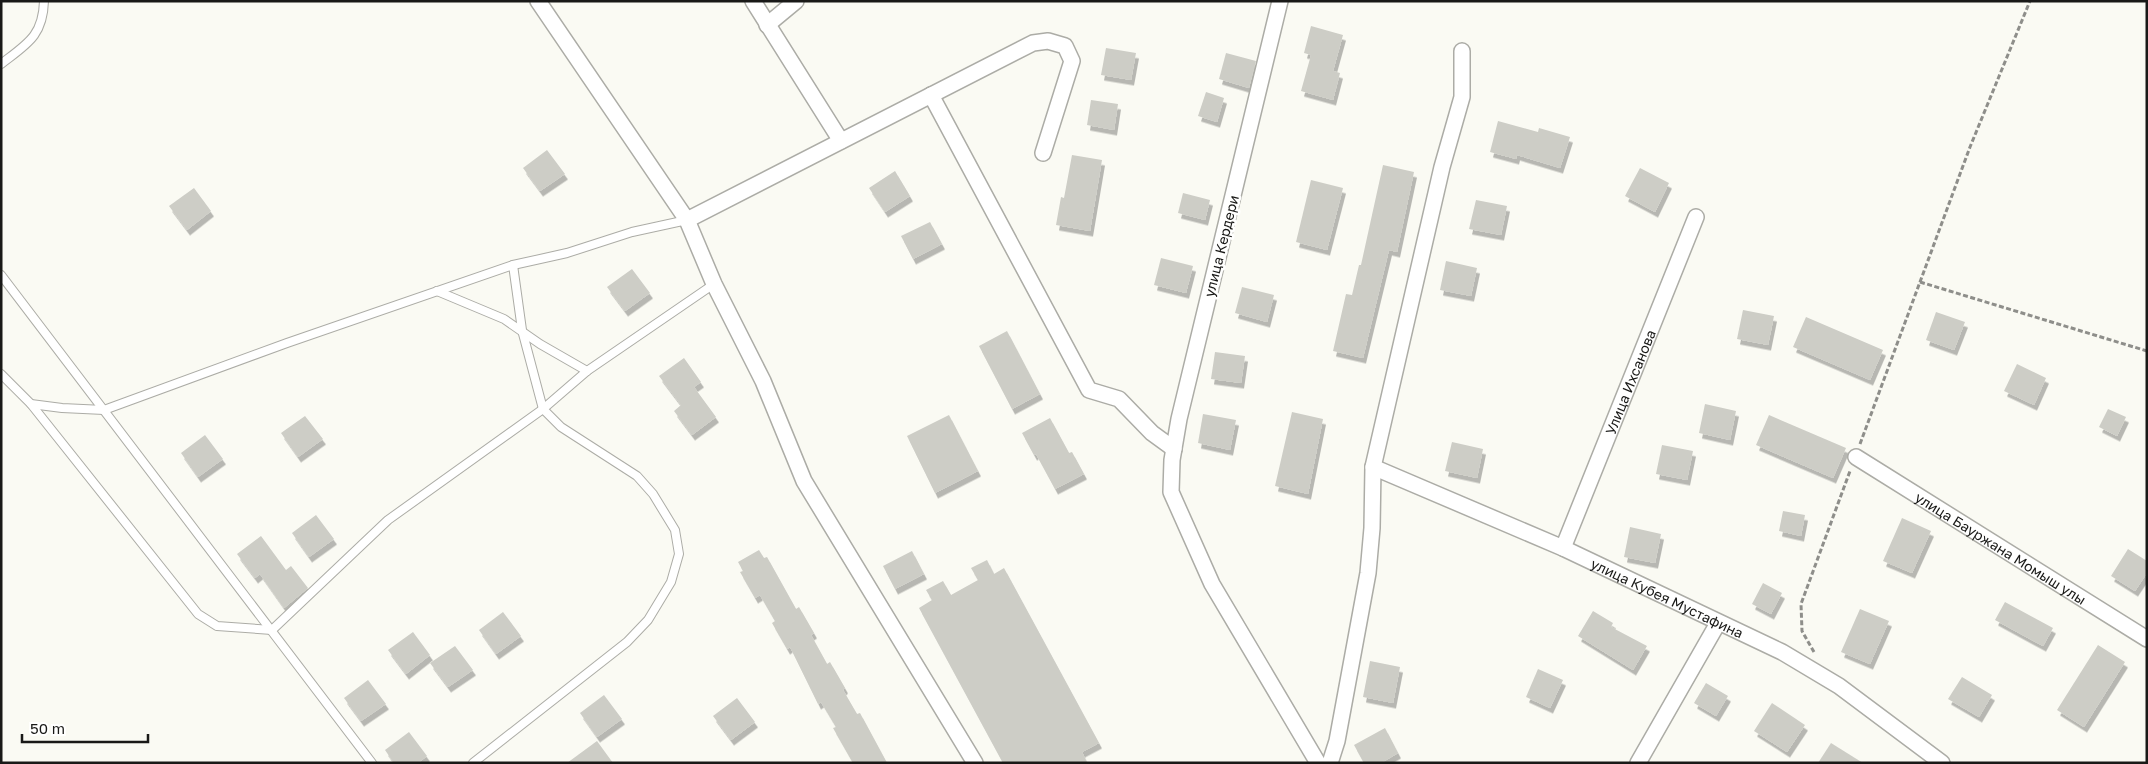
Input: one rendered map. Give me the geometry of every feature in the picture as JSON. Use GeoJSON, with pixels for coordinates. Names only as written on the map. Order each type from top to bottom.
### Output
{"type":"FeatureCollection","features":[{"type":"Feature","properties":{"kind":"street"},"geometry":{"type":"LineString","coordinates":[[538,1],[687,220],[714,284],[763,381],[804,481],[975,763]]}},
{"type":"Feature","properties":{"kind":"street"},"geometry":{"type":"LineString","coordinates":[[753,1],[841,141]]}},
{"type":"Feature","properties":{"kind":"street"},"geometry":{"type":"LineString","coordinates":[[767,25],[796,1]]}},
{"type":"Feature","properties":{"kind":"street","name":"улица Кердери"},"geometry":{"type":"LineString","coordinates":[[1280,1],[1179,419],[1174,449],[1171,492],[1212,584],[1318,763]]}},
{"type":"Feature","properties":{"kind":"street"},"geometry":{"type":"LineString","coordinates":[[687,220],[1033,42],[1048,41],[1064,46],[1072,61],[1043,153]]}},
{"type":"Feature","properties":{"kind":"street"},"geometry":{"type":"LineString","coordinates":[[1330,763],[1337,741],[1368,574],[1372,528],[1373,467],[1442,167],[1462,97],[1462,50]]}},
{"type":"Feature","properties":{"kind":"street"},"geometry":{"type":"LineString","coordinates":[[931,95],[1089,390],[1119,399],[1152,433],[1174,449]]}},
{"type":"Feature","properties":{"kind":"street","name":"Улица Ихсанова"},"geometry":{"type":"LineString","coordinates":[[1563,548],[1696,217]]}},
{"type":"Feature","properties":{"kind":"street","name":"улица Бауржана Момыш улы"},"geometry":{"type":"LineString","coordinates":[[1856,457],[2147,638]]}},
{"type":"Feature","properties":{"kind":"street","name":"улица Кубея Мустафина"},"geometry":{"type":"LineString","coordinates":[[1373,467],[1563,548],[1782,652],[1839,686],[1942,763]]}},
{"type":"Feature","properties":{"kind":"street"},"geometry":{"type":"LineString","coordinates":[[1638,763],[1718,623]]}},
{"type":"Feature","properties":{"kind":"lane"},"geometry":{"type":"LineString","coordinates":[[1,64],[29,42],[43,20],[44,1]]}},
{"type":"Feature","properties":{"kind":"lane"},"geometry":{"type":"LineString","coordinates":[[31,404],[104,410],[513,265],[567,253],[632,232],[687,220]]}},
{"type":"Feature","properties":{"kind":"lane"},"geometry":{"type":"LineString","coordinates":[[473,763],[627,642],[648,620],[671,582],[679,554],[675,530],[653,494],[637,476],[561,426],[543,409],[522,330],[513,265]]}},
{"type":"Feature","properties":{"kind":"lane"},"geometry":{"type":"LineString","coordinates":[[1,275],[372,763]]}},
{"type":"Feature","properties":{"kind":"lane"},"geometry":{"type":"LineString","coordinates":[[1,374],[31,404],[198,614],[216,626],[272,630],[388,520],[543,409],[587,371],[714,284]]}},
{"type":"Feature","properties":{"kind":"lane"},"geometry":{"type":"LineString","coordinates":[[437,291],[482,308],[522,330],[540,344],[587,371]]}},
{"type":"Feature","properties":{"kind":"path"},"geometry":{"type":"LineString","coordinates":[[1816,656],[1802,631],[1801,604],[1970,147],[2030,1]]}},
{"type":"Feature","properties":{"kind":"path"},"geometry":{"type":"LineString","coordinates":[[1920,282],[2147,351]]}},
{"type":"Feature","properties":{"kind":"building"},"geometry":{"type":"Polygon","coordinates":[[[1311,26],[1343,35],[1333,71],[1340,73],[1333,100],[1301,91],[1311,55],[1304,53],[1311,26]]]}},
{"type":"Feature","properties":{"kind":"building"},"geometry":{"type":"Polygon","coordinates":[[[1106,48],[1136,53],[1131,80],[1101,75],[1106,48]]]}},
{"type":"Feature","properties":{"kind":"building"},"geometry":{"type":"Polygon","coordinates":[[[1226,53],[1256,61],[1249,88],[1219,79],[1226,53]]]}},
{"type":"Feature","properties":{"kind":"building"},"geometry":{"type":"Polygon","coordinates":[[[1206,92],[1224,98],[1217,122],[1198,116],[1206,92]]]}},
{"type":"Feature","properties":{"kind":"building"},"geometry":{"type":"Polygon","coordinates":[[[1091,100],[1118,104],[1114,130],[1087,125],[1091,100]]]}},
{"type":"Feature","properties":{"kind":"building"},"geometry":{"type":"Polygon","coordinates":[[[1498,121],[1538,132],[1539,128],[1570,137],[1560,168],[1517,155],[1516,159],[1490,152],[1498,121]]]}},
{"type":"Feature","properties":{"kind":"building"},"geometry":{"type":"Polygon","coordinates":[[[547,150],[565,174],[540,191],[523,168],[547,150]]]}},
{"type":"Feature","properties":{"kind":"building"},"geometry":{"type":"Polygon","coordinates":[[[1072,155],[1102,160],[1090,231],[1056,225],[1061,197],[1064,198],[1072,155]]]}},
{"type":"Feature","properties":{"kind":"building"},"geometry":{"type":"Polygon","coordinates":[[[1383,165],[1414,172],[1397,252],[1389,250],[1363,358],[1333,351],[1346,294],[1352,295],[1359,265],[1361,265],[1383,165]]]}},
{"type":"Feature","properties":{"kind":"building"},"geometry":{"type":"Polygon","coordinates":[[[1640,168],[1669,183],[1655,212],[1625,196],[1640,168]]]}},
{"type":"Feature","properties":{"kind":"building"},"geometry":{"type":"Polygon","coordinates":[[[895,171],[910,196],[885,212],[869,188],[895,171]]]}},
{"type":"Feature","properties":{"kind":"building"},"geometry":{"type":"Polygon","coordinates":[[[1311,180],[1343,188],[1327,250],[1296,242],[1311,180]]]}},
{"type":"Feature","properties":{"kind":"building"},"geometry":{"type":"Polygon","coordinates":[[[194,188],[211,211],[187,230],[169,206],[194,188]]]}},
{"type":"Feature","properties":{"kind":"building"},"geometry":{"type":"Polygon","coordinates":[[[1183,193],[1210,200],[1205,220],[1178,213],[1183,193]]]}},
{"type":"Feature","properties":{"kind":"building"},"geometry":{"type":"Polygon","coordinates":[[[1476,200],[1507,206],[1501,235],[1469,229],[1476,200]]]}},
{"type":"Feature","properties":{"kind":"building"},"geometry":{"type":"Polygon","coordinates":[[[930,222],[942,244],[913,259],[901,236],[930,222]]]}},
{"type":"Feature","properties":{"kind":"building"},"geometry":{"type":"Polygon","coordinates":[[[1161,258],[1193,266],[1186,293],[1154,285],[1161,258]]]}},
{"type":"Feature","properties":{"kind":"building"},"geometry":{"type":"Polygon","coordinates":[[[1446,261],[1477,268],[1471,296],[1440,290],[1446,261]]]}},
{"type":"Feature","properties":{"kind":"building"},"geometry":{"type":"Polygon","coordinates":[[[632,269],[650,293],[625,311],[607,287],[632,269]]]}},
{"type":"Feature","properties":{"kind":"building"},"geometry":{"type":"Polygon","coordinates":[[[1242,287],[1274,295],[1267,322],[1235,313],[1242,287]]]}},
{"type":"Feature","properties":{"kind":"building"},"geometry":{"type":"Polygon","coordinates":[[[1743,310],[1774,316],[1768,345],[1737,339],[1743,310]]]}},
{"type":"Feature","properties":{"kind":"building"},"geometry":{"type":"Polygon","coordinates":[[[1936,312],[1965,322],[1954,350],[1926,340],[1936,312]]]}},
{"type":"Feature","properties":{"kind":"building"},"geometry":{"type":"Polygon","coordinates":[[[1806,317],[1883,350],[1870,380],[1793,347],[1806,317]]]}},
{"type":"Feature","properties":{"kind":"building"},"geometry":{"type":"Polygon","coordinates":[[[1007,331],[1040,394],[1012,409],[979,346],[1007,331]]]}},
{"type":"Feature","properties":{"kind":"building"},"geometry":{"type":"Polygon","coordinates":[[[1215,352],[1245,356],[1241,383],[1211,379],[1215,352]]]}},
{"type":"Feature","properties":{"kind":"building"},"geometry":{"type":"Polygon","coordinates":[[[684,358],[701,382],[694,387],[716,417],[692,435],[674,411],[681,405],[659,376],[684,358]]]}},
{"type":"Feature","properties":{"kind":"building"},"geometry":{"type":"Polygon","coordinates":[[[2017,364],[2046,378],[2034,405],[2004,391],[2017,364]]]}},
{"type":"Feature","properties":{"kind":"building"},"geometry":{"type":"Polygon","coordinates":[[[1705,404],[1736,411],[1730,440],[1699,433],[1705,404]]]}},
{"type":"Feature","properties":{"kind":"building"},"geometry":{"type":"Polygon","coordinates":[[[2108,409],[2126,417],[2117,436],[2099,427],[2108,409]]]}},
{"type":"Feature","properties":{"kind":"building"},"geometry":{"type":"Polygon","coordinates":[[[1292,412],[1323,419],[1308,494],[1275,486],[1292,412]]]}},
{"type":"Feature","properties":{"kind":"building"},"geometry":{"type":"Polygon","coordinates":[[[1203,414],[1236,420],[1230,450],[1198,443],[1203,414]]]}},
{"type":"Feature","properties":{"kind":"building"},"geometry":{"type":"Polygon","coordinates":[[[949,415],[978,471],[935,493],[907,436],[949,415]]]}},
{"type":"Feature","properties":{"kind":"building"},"geometry":{"type":"Polygon","coordinates":[[[1769,415],[1846,448],[1833,478],[1756,445],[1769,415]]]}},
{"type":"Feature","properties":{"kind":"building"},"geometry":{"type":"Polygon","coordinates":[[[305,416],[323,439],[298,457],[281,433],[305,416]]]}},
{"type":"Feature","properties":{"kind":"building"},"geometry":{"type":"Polygon","coordinates":[[[1050,418],[1069,453],[1072,452],[1084,474],[1055,489],[1022,433],[1050,418]]]}},
{"type":"Feature","properties":{"kind":"building"},"geometry":{"type":"Polygon","coordinates":[[[205,435],[223,459],[198,477],[181,453],[205,435]]]}},
{"type":"Feature","properties":{"kind":"building"},"geometry":{"type":"Polygon","coordinates":[[[1452,442],[1483,449],[1477,478],[1445,471],[1452,442]]]}},
{"type":"Feature","properties":{"kind":"building"},"geometry":{"type":"Polygon","coordinates":[[[1662,445],[1693,451],[1687,480],[1656,474],[1662,445]]]}},
{"type":"Feature","properties":{"kind":"building"},"geometry":{"type":"Polygon","coordinates":[[[1783,511],[1805,515],[1801,536],[1779,531],[1783,511]]]}},
{"type":"Feature","properties":{"kind":"building"},"geometry":{"type":"Polygon","coordinates":[[[316,515],[334,539],[309,557],[292,533],[316,515]]]}},
{"type":"Feature","properties":{"kind":"building"},"geometry":{"type":"Polygon","coordinates":[[[1902,518],[1931,531],[1912,573],[1883,561],[1902,518]]]}},
{"type":"Feature","properties":{"kind":"building"},"geometry":{"type":"Polygon","coordinates":[[[1630,527],[1661,534],[1655,563],[1624,557],[1630,527]]]}},
{"type":"Feature","properties":{"kind":"building"},"geometry":{"type":"Polygon","coordinates":[[[261,536],[286,570],[291,566],[308,588],[284,608],[260,574],[255,578],[237,554],[261,536]]]}},
{"type":"Feature","properties":{"kind":"building"},"geometry":{"type":"Polygon","coordinates":[[[2128,549],[2147,561],[2147,573],[2135,591],[2111,576],[2128,549]]]}},
{"type":"Feature","properties":{"kind":"building"},"geometry":{"type":"Polygon","coordinates":[[[759,550],[764,558],[767,557],[796,609],[799,607],[814,633],[811,635],[827,664],[830,662],[845,688],[843,690],[857,714],[860,713],[887,763],[853,763],[833,728],[836,727],[821,702],[818,704],[790,647],[787,649],[772,623],[775,621],[760,595],[755,598],[740,572],[743,571],[738,562],[759,550]]]}},
{"type":"Feature","properties":{"kind":"building"},"geometry":{"type":"Polygon","coordinates":[[[912,551],[924,574],[895,589],[883,566],[912,551]]]}},
{"type":"Feature","properties":{"kind":"building"},"geometry":{"type":"Polygon","coordinates":[[[987,560],[994,574],[1004,568],[1099,743],[1082,752],[1087,763],[1003,763],[919,608],[932,600],[926,590],[943,581],[951,595],[978,580],[971,568],[987,560]]]}},
{"type":"Feature","properties":{"kind":"building"},"geometry":{"type":"Polygon","coordinates":[[[1763,583],[1782,593],[1771,614],[1752,604],[1763,583]]]}},
{"type":"Feature","properties":{"kind":"building"},"geometry":{"type":"Polygon","coordinates":[[[2005,602],[2053,628],[2043,646],[1995,620],[2005,602]]]}},
{"type":"Feature","properties":{"kind":"building"},"geometry":{"type":"Polygon","coordinates":[[[1860,609],[1889,621],[1870,664],[1841,652],[1860,609]]]}},
{"type":"Feature","properties":{"kind":"building"},"geometry":{"type":"Polygon","coordinates":[[[1593,611],[1613,623],[1611,627],[1647,646],[1633,670],[1578,636],[1593,611]]]}},
{"type":"Feature","properties":{"kind":"building"},"geometry":{"type":"Polygon","coordinates":[[[503,612],[521,636],[496,654],[479,630],[503,612]]]}},
{"type":"Feature","properties":{"kind":"building"},"geometry":{"type":"Polygon","coordinates":[[[413,632],[430,655],[406,674],[388,650],[413,632]]]}},
{"type":"Feature","properties":{"kind":"building"},"geometry":{"type":"Polygon","coordinates":[[[2098,645],[2125,662],[2084,727],[2057,710],[2098,645]]]}},
{"type":"Feature","properties":{"kind":"building"},"geometry":{"type":"Polygon","coordinates":[[[455,646],[473,670],[448,687],[430,663],[455,646]]]}},
{"type":"Feature","properties":{"kind":"building"},"geometry":{"type":"Polygon","coordinates":[[[1370,661],[1400,667],[1393,703],[1363,697],[1370,661]]]}},
{"type":"Feature","properties":{"kind":"building"},"geometry":{"type":"Polygon","coordinates":[[[1538,669],[1563,680],[1550,708],[1526,697],[1538,669]]]}},
{"type":"Feature","properties":{"kind":"building"},"geometry":{"type":"Polygon","coordinates":[[[1962,677],[1992,695],[1979,717],[1948,699],[1962,677]]]}},
{"type":"Feature","properties":{"kind":"building"},"geometry":{"type":"Polygon","coordinates":[[[368,680],[386,704],[361,721],[344,698],[368,680]]]}},
{"type":"Feature","properties":{"kind":"building"},"geometry":{"type":"Polygon","coordinates":[[[1706,683],[1728,696],[1716,716],[1694,703],[1706,683]]]}},
{"type":"Feature","properties":{"kind":"building"},"geometry":{"type":"Polygon","coordinates":[[[604,695],[622,719],[597,737],[580,713],[604,695]]]}},
{"type":"Feature","properties":{"kind":"building"},"geometry":{"type":"Polygon","coordinates":[[[737,698],[755,722],[731,740],[713,716],[737,698]]]}},
{"type":"Feature","properties":{"kind":"building"},"geometry":{"type":"Polygon","coordinates":[[[1772,703],[1805,725],[1787,752],[1754,731],[1772,703]]]}},
{"type":"Feature","properties":{"kind":"building"},"geometry":{"type":"Polygon","coordinates":[[[1385,728],[1398,753],[1381,763],[1364,763],[1354,745],[1385,728]]]}},
{"type":"Feature","properties":{"kind":"building"},"geometry":{"type":"Polygon","coordinates":[[[409,732],[427,756],[418,763],[394,763],[385,750],[409,732]]]}},
{"type":"Feature","properties":{"kind":"building"},"geometry":{"type":"Polygon","coordinates":[[[597,741],[613,763],[567,763],[597,741]]]}},
{"type":"Feature","properties":{"kind":"building"},"geometry":{"type":"Polygon","coordinates":[[[1831,743],[1863,763],[1818,763],[1831,743]]]}}]}
